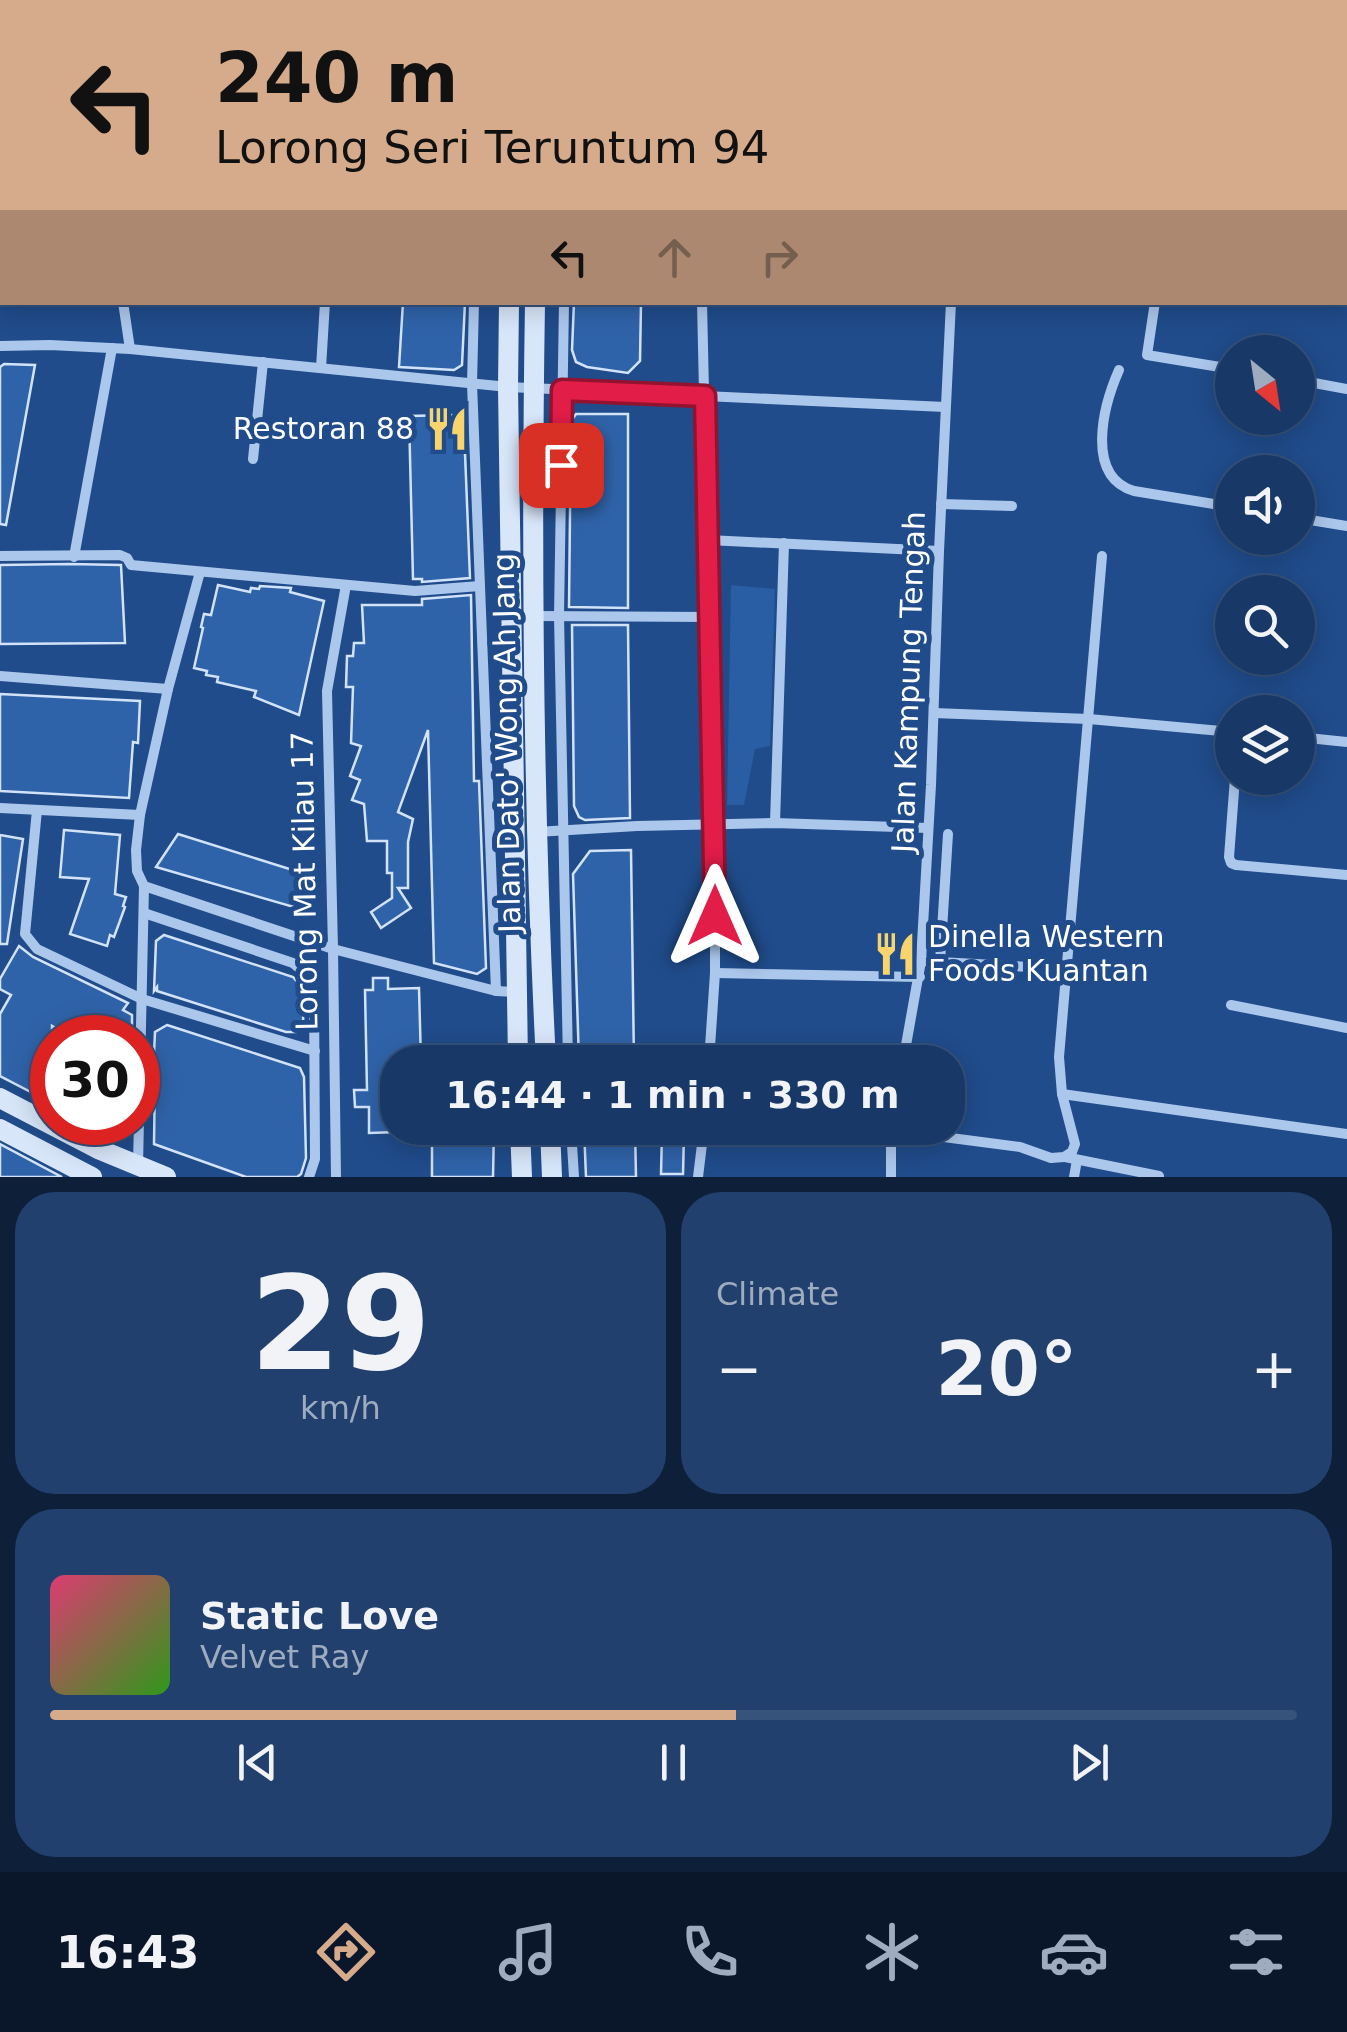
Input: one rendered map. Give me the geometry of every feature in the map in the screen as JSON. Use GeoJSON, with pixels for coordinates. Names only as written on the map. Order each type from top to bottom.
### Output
{"type":"FeatureCollection","features":[{"type":"Feature","properties":{"kind":"main road","name":"Jalan Dato' Wong Ah Jang"},"geometry":{"type":"LineString","coordinates":[[509,305],[506,991],[515,1045]]}},
{"type":"Feature","properties":{"kind":"main road","name":"Jalan Dato' Wong Ah Jang"},"geometry":{"type":"LineString","coordinates":[[535,305],[533,616],[536,832],[545,1045]]}},
{"type":"Feature","properties":{"kind":"main road"},"geometry":{"type":"LineString","coordinates":[[0,1098],[98,1150],[166,1177]]}},
{"type":"Feature","properties":{"kind":"main road"},"geometry":{"type":"LineString","coordinates":[[0,1129],[92,1177]]}},
{"type":"Feature","properties":{"kind":"main road"},"geometry":{"type":"LineString","coordinates":[[521,1145],[522,1177]]}},
{"type":"Feature","properties":{"kind":"main road"},"geometry":{"type":"LineString","coordinates":[[551,1145],[552,1177]]}},
{"type":"Feature","properties":{"kind":"street"},"geometry":{"type":"LineString","coordinates":[[123,305],[130,349]]}},
{"type":"Feature","properties":{"kind":"street"},"geometry":{"type":"LineString","coordinates":[[321,368],[325,305]]}},
{"type":"Feature","properties":{"kind":"street"},"geometry":{"type":"LineString","coordinates":[[144,886],[333,949],[506,991],[480,586],[472,384],[474,305]]}},
{"type":"Feature","properties":{"kind":"street"},"geometry":{"type":"LineString","coordinates":[[564,305],[559,616],[567,1045]]}},
{"type":"Feature","properties":{"kind":"street"},"geometry":{"type":"LineString","coordinates":[[702,305],[714,825],[715,972],[710,1045]]}},
{"type":"Feature","properties":{"kind":"street","name":"Jalan Kampung Tengah"},"geometry":{"type":"LineString","coordinates":[[906,1045],[921,961],[950,305]]}},
{"type":"Feature","properties":{"kind":"street"},"geometry":{"type":"LineString","coordinates":[[1155,305],[1147,355],[1215,366]]}},
{"type":"Feature","properties":{"kind":"street"},"geometry":{"type":"LineString","coordinates":[[0,346],[130,349],[508,387],[945,407]]}},
{"type":"Feature","properties":{"kind":"street"},"geometry":{"type":"LineString","coordinates":[[74,556],[112,348]]}},
{"type":"Feature","properties":{"kind":"street"},"geometry":{"type":"LineString","coordinates":[[253,459],[263,362]]}},
{"type":"Feature","properties":{"kind":"street"},"geometry":{"type":"LineString","coordinates":[[1119,370],[1102,425],[1102,452],[1113,480],[1121,488],[1215,504]]}},
{"type":"Feature","properties":{"kind":"street"},"geometry":{"type":"LineString","coordinates":[[1315,383],[1347,389]]}},
{"type":"Feature","properties":{"kind":"street"},"geometry":{"type":"LineString","coordinates":[[941,504],[1012,506]]}},
{"type":"Feature","properties":{"kind":"street"},"geometry":{"type":"LineString","coordinates":[[1315,521],[1347,526]]}},
{"type":"Feature","properties":{"kind":"street"},"geometry":{"type":"LineString","coordinates":[[708,540],[938,551]]}},
{"type":"Feature","properties":{"kind":"street"},"geometry":{"type":"LineString","coordinates":[[775,823],[784,543]]}},
{"type":"Feature","properties":{"kind":"street"},"geometry":{"type":"LineString","coordinates":[[0,556],[120,555],[131,565],[416,591],[480,586]]}},
{"type":"Feature","properties":{"kind":"street"},"geometry":{"type":"LineString","coordinates":[[1064,1157],[1075,1144],[1062,1094],[1059,1057],[1102,556]]}},
{"type":"Feature","properties":{"kind":"street"},"geometry":{"type":"LineString","coordinates":[[138,1167],[144,886],[136,850],[168,689],[200,572]]}},
{"type":"Feature","properties":{"kind":"street","name":"Lorong Mat Kilau 17"},"geometry":{"type":"LineString","coordinates":[[336,1177],[327,691],[346,585]]}},
{"type":"Feature","properties":{"kind":"street"},"geometry":{"type":"LineString","coordinates":[[533,616],[711,616]]}},
{"type":"Feature","properties":{"kind":"street"},"geometry":{"type":"LineString","coordinates":[[0,676],[168,689]]}},
{"type":"Feature","properties":{"kind":"street"},"geometry":{"type":"LineString","coordinates":[[934,713],[1089,718],[1215,730]]}},
{"type":"Feature","properties":{"kind":"street"},"geometry":{"type":"LineString","coordinates":[[1315,739],[1347,742]]}},
{"type":"Feature","properties":{"kind":"street"},"geometry":{"type":"LineString","coordinates":[[1234,795],[1231,863],[1347,874]]}},
{"type":"Feature","properties":{"kind":"street"},"geometry":{"type":"LineString","coordinates":[[0,808],[140,816]]}},
{"type":"Feature","properties":{"kind":"street"},"geometry":{"type":"LineString","coordinates":[[37,810],[25,934],[37,949],[142,999],[315,1051]]}},
{"type":"Feature","properties":{"kind":"street"},"geometry":{"type":"LineString","coordinates":[[536,832],[775,823],[928,828]]}},
{"type":"Feature","properties":{"kind":"street"},"geometry":{"type":"LineString","coordinates":[[940,962],[948,834]]}},
{"type":"Feature","properties":{"kind":"street"},"geometry":{"type":"LineString","coordinates":[[144,913],[293,963],[307,975],[314,990],[315,1051],[314,1159],[309,1177]]}},
{"type":"Feature","properties":{"kind":"street"},"geometry":{"type":"LineString","coordinates":[[921,961],[1066,969]]}},
{"type":"Feature","properties":{"kind":"street"},"geometry":{"type":"LineString","coordinates":[[715,972],[920,977]]}},
{"type":"Feature","properties":{"kind":"street"},"geometry":{"type":"LineString","coordinates":[[542,986],[565,984]]}},
{"type":"Feature","properties":{"kind":"street"},"geometry":{"type":"LineString","coordinates":[[1231,1005],[1347,1028]]}},
{"type":"Feature","properties":{"kind":"street"},"geometry":{"type":"LineString","coordinates":[[1062,1094],[1347,1134]]}},
{"type":"Feature","properties":{"kind":"street"},"geometry":{"type":"LineString","coordinates":[[965,1139],[1159,1176]]}},
{"type":"Feature","properties":{"kind":"street"},"geometry":{"type":"LineString","coordinates":[[572,1145],[574,1177]]}},
{"type":"Feature","properties":{"kind":"street"},"geometry":{"type":"LineString","coordinates":[[698,1177],[702,1145]]}},
{"type":"Feature","properties":{"kind":"street"},"geometry":{"type":"LineString","coordinates":[[891,1145],[891,1177]]}},
{"type":"Feature","properties":{"kind":"street"},"geometry":{"type":"LineString","coordinates":[[1074,1177],[1077,1160]]}},
{"type":"Feature","properties":{"kind":"shaded area"},"geometry":{"type":"Polygon","coordinates":[[[731,585],[775,589],[770,746],[755,749],[744,805],[727,805],[731,585]]]}},
{"type":"Feature","properties":{"kind":"building"},"geometry":{"type":"Polygon","coordinates":[[[403,305],[465,305],[462,365],[454,370],[399,367],[403,305]]]}},
{"type":"Feature","properties":{"kind":"building"},"geometry":{"type":"Polygon","coordinates":[[[574,305],[641,305],[640,361],[628,373],[587,367],[576,362],[572,350],[574,305]]]}},
{"type":"Feature","properties":{"kind":"building"},"geometry":{"type":"Polygon","coordinates":[[[35,365],[6,525],[0,524],[0,367],[35,365]]]}},
{"type":"Feature","properties":{"kind":"building"},"geometry":{"type":"Polygon","coordinates":[[[576,414],[628,414],[628,608],[569,607],[571,421],[576,414]]]}},
{"type":"Feature","properties":{"kind":"building"},"geometry":{"type":"Polygon","coordinates":[[[452,415],[464,428],[470,578],[422,582],[413,579],[409,416],[452,415]]]}},
{"type":"Feature","properties":{"kind":"building"},"geometry":{"type":"Polygon","coordinates":[[[0,565],[121,565],[125,643],[0,644],[0,565]]]}},
{"type":"Feature","properties":{"kind":"building"},"geometry":{"type":"Polygon","coordinates":[[[218,585],[250,592],[260,586],[291,588],[290,592],[324,601],[299,715],[254,697],[256,691],[217,682],[218,677],[194,668],[204,614],[211,615],[218,585]]]}},
{"type":"Feature","properties":{"kind":"building"},"geometry":{"type":"Polygon","coordinates":[[[471,595],[474,781],[479,781],[486,968],[477,974],[434,963],[428,730],[398,812],[413,819],[408,842],[408,888],[398,888],[411,908],[381,928],[371,912],[392,898],[392,873],[387,873],[387,841],[367,841],[364,804],[352,800],[360,780],[350,776],[361,746],[351,743],[353,687],[346,687],[347,656],[353,656],[354,643],[364,643],[362,605],[422,605],[422,599],[471,595]]]}},
{"type":"Feature","properties":{"kind":"building"},"geometry":{"type":"Polygon","coordinates":[[[572,625],[628,625],[630,818],[585,820],[574,806],[572,625]]]}},
{"type":"Feature","properties":{"kind":"building"},"geometry":{"type":"Polygon","coordinates":[[[0,694],[140,701],[129,798],[0,791],[0,694]]]}},
{"type":"Feature","properties":{"kind":"building"},"geometry":{"type":"Polygon","coordinates":[[[64,830],[120,835],[115,894],[126,897],[125,907],[107,946],[70,934],[89,879],[60,877],[64,830]]]}},
{"type":"Feature","properties":{"kind":"building"},"geometry":{"type":"Polygon","coordinates":[[[178,834],[312,876],[304,910],[156,867],[178,834]]]}},
{"type":"Feature","properties":{"kind":"building"},"geometry":{"type":"Polygon","coordinates":[[[0,835],[23,839],[7,944],[0,944],[0,835]]]}},
{"type":"Feature","properties":{"kind":"building"},"geometry":{"type":"Polygon","coordinates":[[[631,850],[634,1045],[578,1045],[573,874],[590,851],[631,850]]]}},
{"type":"Feature","properties":{"kind":"building"},"geometry":{"type":"Polygon","coordinates":[[[164,935],[293,977],[304,990],[303,1025],[296,1032],[286,1032],[157,991],[157,987],[154,991],[156,941],[164,935]]]}},
{"type":"Feature","properties":{"kind":"building"},"geometry":{"type":"Polygon","coordinates":[[[19,946],[33,957],[128,1003],[123,1010],[132,1015],[30,1015],[30,1092],[0,1076],[0,1014],[11,995],[0,989],[0,979],[19,946]]]}},
{"type":"Feature","properties":{"kind":"building"},"geometry":{"type":"Polygon","coordinates":[[[373,978],[388,978],[388,989],[419,988],[421,1045],[380,1045],[380,1133],[369,1133],[369,1107],[355,1107],[354,1090],[367,1090],[365,990],[373,990],[373,978]]]}},
{"type":"Feature","properties":{"kind":"building"},"geometry":{"type":"Polygon","coordinates":[[[167,1025],[300,1068],[304,1077],[306,1158],[301,1174],[246,1177],[157,1145],[160,1145],[160,1029],[167,1025]]]}},
{"type":"Feature","properties":{"kind":"building"},"geometry":{"type":"Polygon","coordinates":[[[0,1144],[62,1177],[0,1177],[0,1144]]]}},
{"type":"Feature","properties":{"kind":"building"},"geometry":{"type":"Polygon","coordinates":[[[432,1145],[494,1145],[493,1177],[432,1177],[432,1145]]]}},
{"type":"Feature","properties":{"kind":"building"},"geometry":{"type":"Polygon","coordinates":[[[585,1145],[635,1145],[636,1177],[586,1177],[585,1145]]]}},
{"type":"Feature","properties":{"kind":"building"},"geometry":{"type":"Polygon","coordinates":[[[662,1145],[684,1145],[683,1174],[661,1174],[662,1145]]]}},
{"type":"Feature","properties":{"kind":"place","name":"Restoran 88"},"geometry":{"type":"Point","coordinates":[447,429]}},
{"type":"Feature","properties":{"kind":"place","name":"Dinella Western Foods Kuantan"},"geometry":{"type":"Point","coordinates":[895,954]}},
{"type":"Feature","properties":{"kind":"route"},"geometry":{"type":"LineString","coordinates":[[561,465],[562,390],[705,396],[715,916]]}}]}
